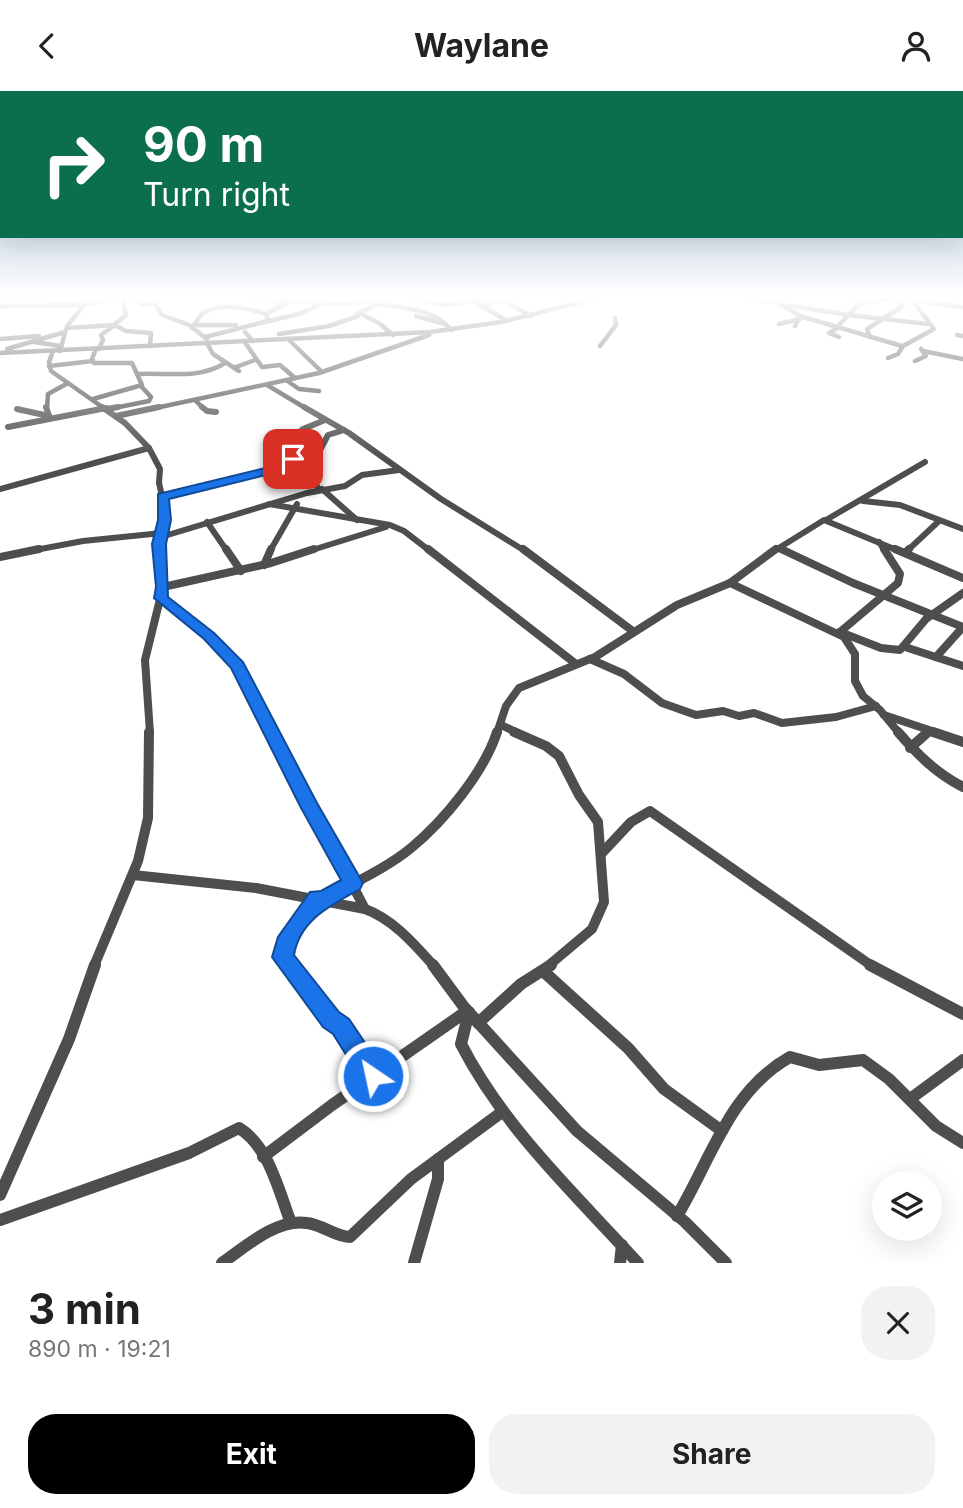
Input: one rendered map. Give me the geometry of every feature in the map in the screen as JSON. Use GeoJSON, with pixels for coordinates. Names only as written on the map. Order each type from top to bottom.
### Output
{"type":"FeatureCollection","features":[{"type":"Feature","properties":{"kind":"street"},"geometry":{"type":"LineString","coordinates":[[1,352],[26,351]]}},
{"type":"Feature","properties":{"kind":"street"},"geometry":{"type":"LineString","coordinates":[[49,366],[57,351]]}},
{"type":"Feature","properties":{"kind":"street"},"geometry":{"type":"LineString","coordinates":[[93,361],[96,351]]}},
{"type":"Feature","properties":{"kind":"street"},"geometry":{"type":"LineString","coordinates":[[209,351],[238,369],[255,360]]}},
{"type":"Feature","properties":{"kind":"street"},"geometry":{"type":"LineString","coordinates":[[250,351],[262,367],[280,365],[295,378]]}},
{"type":"Feature","properties":{"kind":"street"},"geometry":{"type":"LineString","coordinates":[[298,351],[323,372]]}},
{"type":"Feature","properties":{"kind":"street"},"geometry":{"type":"LineString","coordinates":[[116,416],[323,372],[383,351]]}},
{"type":"Feature","properties":{"kind":"street"},"geometry":{"type":"LineString","coordinates":[[888,358],[899,351]]}},
{"type":"Feature","properties":{"kind":"street"},"geometry":{"type":"LineString","coordinates":[[915,361],[925,357],[923,351],[963,359]]}},
{"type":"Feature","properties":{"kind":"street"},"geometry":{"type":"LineString","coordinates":[[8,427],[149,401],[151,397],[141,386],[130,363],[99,365],[93,361],[49,366]]}},
{"type":"Feature","properties":{"kind":"street"},"geometry":{"type":"LineString","coordinates":[[137,374],[201,372],[215,369],[225,363]]}},
{"type":"Feature","properties":{"kind":"street"},"geometry":{"type":"LineString","coordinates":[[0,1195],[69,1039],[93,969],[132,875],[148,818],[151,757],[145,660],[163,587],[159,556],[165,509],[159,483],[160,469],[149,448],[116,416],[55,375],[49,366]]}},
{"type":"Feature","properties":{"kind":"street"},"geometry":{"type":"LineString","coordinates":[[286,380],[302,389]]}},
{"type":"Feature","properties":{"kind":"street"},"geometry":{"type":"LineString","coordinates":[[49,416],[44,404],[45,398],[68,383]]}},
{"type":"Feature","properties":{"kind":"street"},"geometry":{"type":"LineString","coordinates":[[267,385],[344,430],[399,470],[518,546],[634,632]]}},
{"type":"Feature","properties":{"kind":"street"},"geometry":{"type":"LineString","coordinates":[[93,399],[141,386]]}},
{"type":"Feature","properties":{"kind":"street"},"geometry":{"type":"LineString","coordinates":[[274,390],[319,391]]}},
{"type":"Feature","properties":{"kind":"street"},"geometry":{"type":"LineString","coordinates":[[195,400],[207,411],[216,412]]}},
{"type":"Feature","properties":{"kind":"street"},"geometry":{"type":"LineString","coordinates":[[17,409],[59,418]]}},
{"type":"Feature","properties":{"kind":"street"},"geometry":{"type":"LineString","coordinates":[[325,420],[303,429],[284,444],[321,490],[357,520]]}},
{"type":"Feature","properties":{"kind":"street"},"geometry":{"type":"LineString","coordinates":[[163,497],[300,463],[320,452],[328,435],[344,430]]}},
{"type":"Feature","properties":{"kind":"street"},"geometry":{"type":"LineString","coordinates":[[0,489],[149,448]]}},
{"type":"Feature","properties":{"kind":"street"},"geometry":{"type":"LineString","coordinates":[[373,1076],[341,1026],[331,1019],[283,957],[289,937],[320,899],[353,883],[411,848],[449,808],[473,781],[490,754],[506,706],[519,688],[590,659],[677,605],[730,583],[778,548],[925,462]]}},
{"type":"Feature","properties":{"kind":"street"},"geometry":{"type":"LineString","coordinates":[[0,557],[83,541],[161,535],[301,495],[345,486],[362,475],[399,470]]}},
{"type":"Feature","properties":{"kind":"street"},"geometry":{"type":"LineString","coordinates":[[264,565],[272,544],[296,508],[301,495]]}},
{"type":"Feature","properties":{"kind":"street"},"geometry":{"type":"LineString","coordinates":[[860,501],[882,501],[963,529]]}},
{"type":"Feature","properties":{"kind":"street"},"geometry":{"type":"LineString","coordinates":[[269,504],[391,525],[404,531],[576,664]]}},
{"type":"Feature","properties":{"kind":"street"},"geometry":{"type":"LineString","coordinates":[[826,520],[963,578]]}},
{"type":"Feature","properties":{"kind":"street"},"geometry":{"type":"LineString","coordinates":[[905,553],[939,520]]}},
{"type":"Feature","properties":{"kind":"street"},"geometry":{"type":"LineString","coordinates":[[207,522],[241,571]]}},
{"type":"Feature","properties":{"kind":"street"},"geometry":{"type":"LineString","coordinates":[[163,587],[264,565],[391,525]]}},
{"type":"Feature","properties":{"kind":"street"},"geometry":{"type":"LineString","coordinates":[[837,631],[898,583],[900,574],[879,543]]}},
{"type":"Feature","properties":{"kind":"street"},"geometry":{"type":"LineString","coordinates":[[778,548],[931,616],[963,627],[936,657]]}},
{"type":"Feature","properties":{"kind":"street"},"geometry":{"type":"LineString","coordinates":[[730,583],[837,631],[890,650],[905,647],[963,666]]}},
{"type":"Feature","properties":{"kind":"street"},"geometry":{"type":"LineString","coordinates":[[905,647],[921,624],[963,593]]}},
{"type":"Feature","properties":{"kind":"street"},"geometry":{"type":"LineString","coordinates":[[161,598],[209,636],[237,666],[365,909]]}},
{"type":"Feature","properties":{"kind":"street"},"geometry":{"type":"LineString","coordinates":[[837,631],[855,654],[857,686],[863,696],[876,706],[910,748],[940,775],[963,787]]}},
{"type":"Feature","properties":{"kind":"street"},"geometry":{"type":"LineString","coordinates":[[590,659],[624,674],[662,703],[696,715],[723,711],[739,716],[754,713],[782,723],[836,717],[876,706]]}},
{"type":"Feature","properties":{"kind":"street"},"geometry":{"type":"LineString","coordinates":[[884,715],[963,742]]}},
{"type":"Feature","properties":{"kind":"street"},"geometry":{"type":"LineString","coordinates":[[478,1023],[521,984],[543,971],[583,937],[598,918],[604,902],[598,822],[595,814],[580,797],[572,776],[560,757],[549,748],[501,725]]}},
{"type":"Feature","properties":{"kind":"street"},"geometry":{"type":"LineString","coordinates":[[910,748],[929,731]]}},
{"type":"Feature","properties":{"kind":"street"},"geometry":{"type":"LineString","coordinates":[[601,855],[637,817],[644,811],[650,811],[876,969],[963,1014]]}},
{"type":"Feature","properties":{"kind":"street"},"geometry":{"type":"LineString","coordinates":[[132,875],[253,886],[376,913],[423,956],[456,992],[478,1023],[577,1131],[677,1216],[726,1263]]}},
{"type":"Feature","properties":{"kind":"street"},"geometry":{"type":"LineString","coordinates":[[543,971],[628,1048],[664,1089],[722,1132]]}},
{"type":"Feature","properties":{"kind":"street"},"geometry":{"type":"LineString","coordinates":[[264,1157],[373,1076],[468,1011]]}},
{"type":"Feature","properties":{"kind":"street"},"geometry":{"type":"LineString","coordinates":[[468,1011],[463,1034],[463,1051],[502,1112],[638,1263]]}},
{"type":"Feature","properties":{"kind":"street"},"geometry":{"type":"LineString","coordinates":[[677,1216],[694,1191],[712,1145],[761,1079],[790,1056],[819,1065],[863,1060],[889,1079],[936,1126],[963,1143]]}},
{"type":"Feature","properties":{"kind":"street"},"geometry":{"type":"LineString","coordinates":[[910,1098],[963,1060]]}},
{"type":"Feature","properties":{"kind":"street"},"geometry":{"type":"LineString","coordinates":[[222,1263],[260,1238],[291,1223],[305,1222],[340,1236],[350,1237],[379,1207],[502,1112]]}},
{"type":"Feature","properties":{"kind":"street"},"geometry":{"type":"LineString","coordinates":[[0,1220],[189,1153],[239,1128],[252,1136],[264,1157],[291,1223]]}},
{"type":"Feature","properties":{"kind":"street"},"geometry":{"type":"LineString","coordinates":[[414,1263],[438,1179],[439,1159]]}},
{"type":"Feature","properties":{"kind":"street"},"geometry":{"type":"LineString","coordinates":[[620,1263],[622,1245]]}},
{"type":"Feature","properties":{"kind":"route"},"geometry":{"type":"LineString","coordinates":[[293,459],[298,464],[163,497],[165,509],[159,544],[163,587],[161,598],[209,636],[237,666],[295,773],[309,806],[353,883],[323,900],[318,898],[285,943],[283,957],[331,1019],[341,1026],[373,1076]]}}]}
